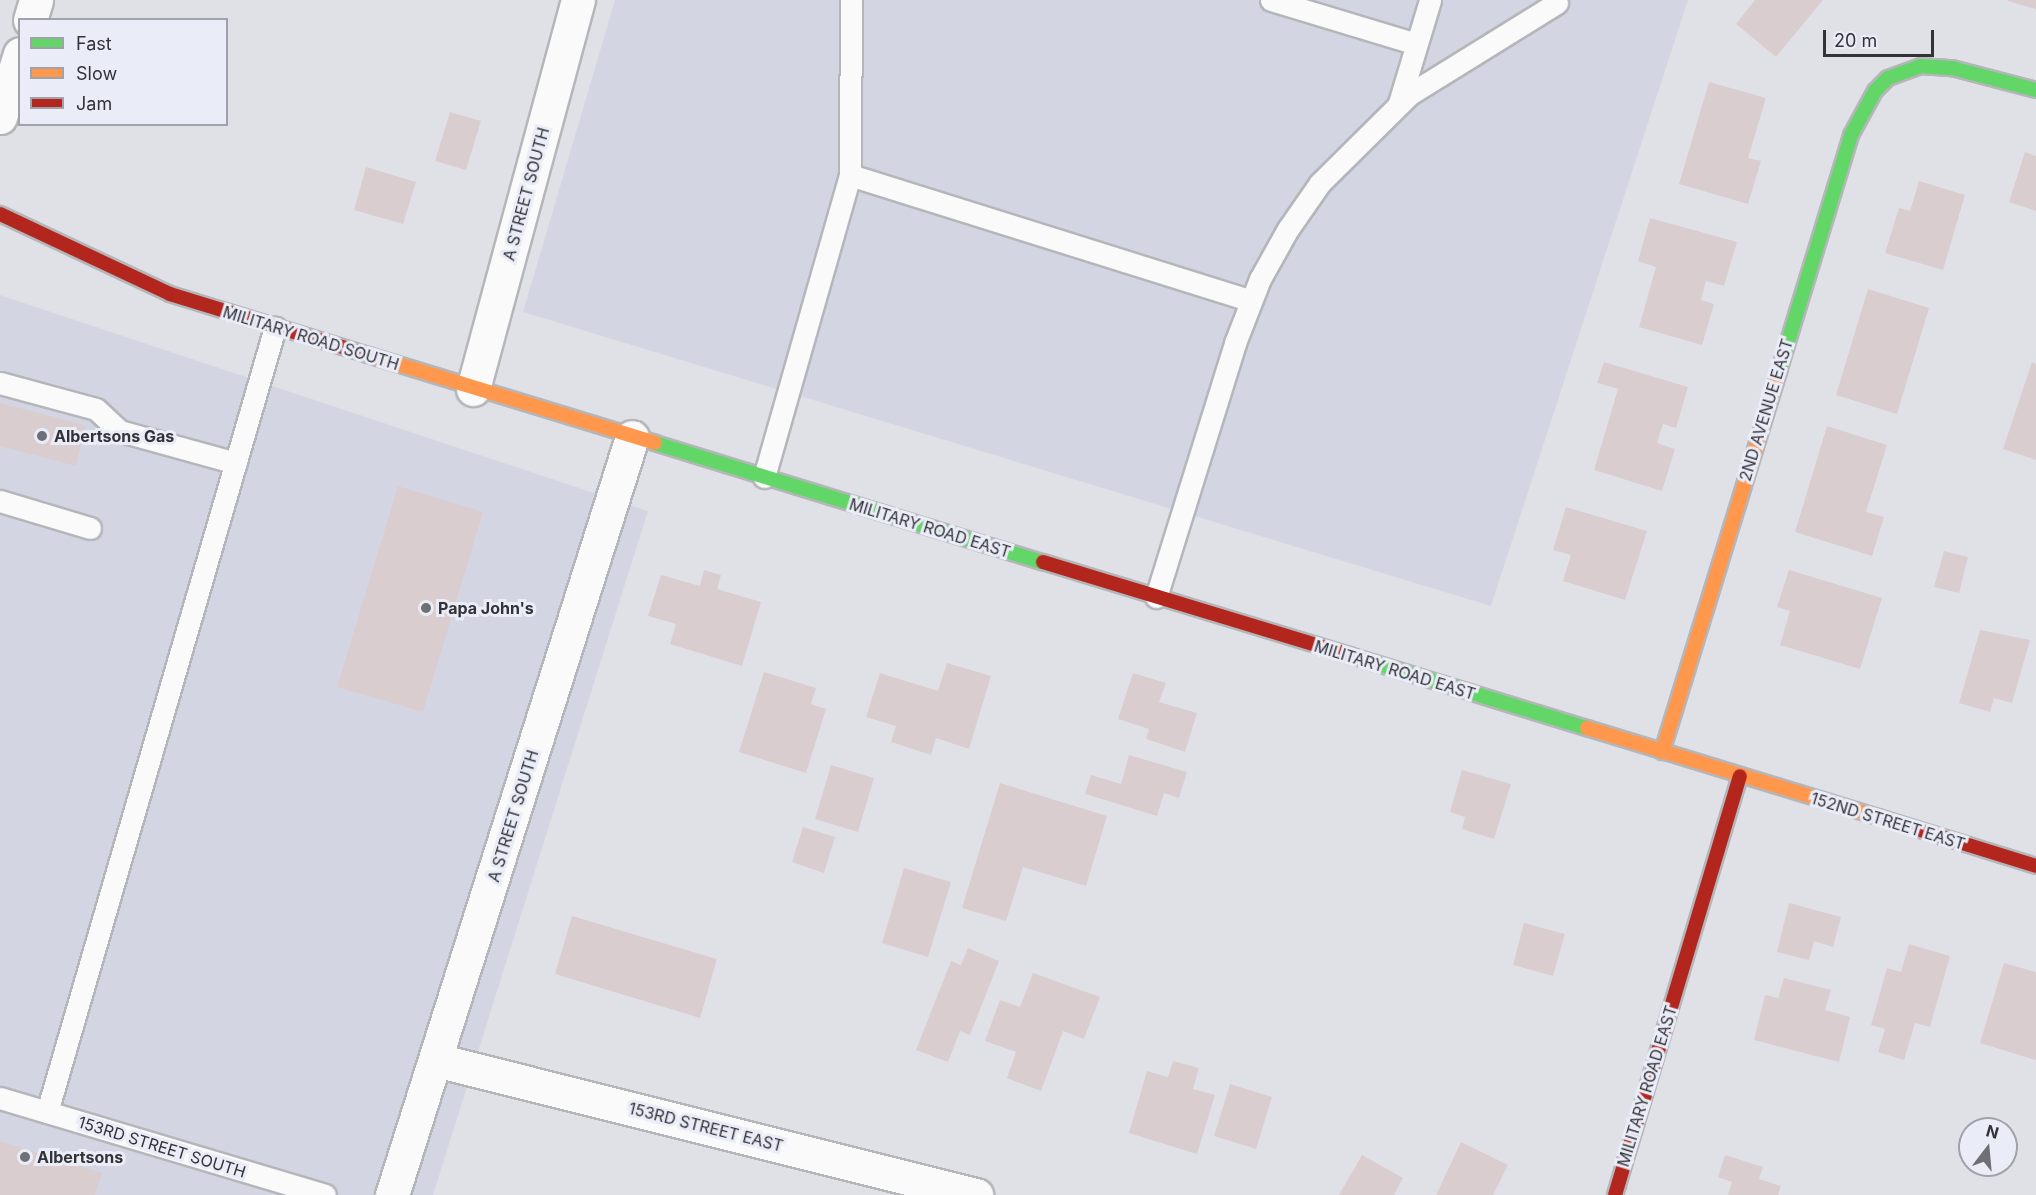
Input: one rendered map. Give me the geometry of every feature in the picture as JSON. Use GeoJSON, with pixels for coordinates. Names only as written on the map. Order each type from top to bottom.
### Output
{"type":"FeatureCollection","features":[{"type":"Feature","properties":{"kind":"main road","name":"2ND AVENUE EAST"},"geometry":{"type":"LineString","coordinates":[[1662,752],[1851,135],[1888,78],[1921,66],[1952,68],[2036,90]]}},
{"type":"Feature","properties":{"kind":"main road","name":"MILITARY ROAD SOUTH"},"geometry":{"type":"LineString","coordinates":[[0,214],[170,294],[632,437]]}},
{"type":"Feature","properties":{"kind":"main road","name":"MILITARY ROAD EAST"},"geometry":{"type":"LineString","coordinates":[[632,437],[1740,776],[1615,1195]]}},
{"type":"Feature","properties":{"kind":"main road","name":"152ND STREET EAST"},"geometry":{"type":"LineString","coordinates":[[1740,776],[2036,866]]}},
{"type":"Feature","properties":{"kind":"street"},"geometry":{"type":"LineString","coordinates":[[31,18],[36,0]]}},
{"type":"Feature","properties":{"kind":"street","name":"A STREET SOUTH"},"geometry":{"type":"LineString","coordinates":[[473,388],[578,0]]}},
{"type":"Feature","properties":{"kind":"street"},"geometry":{"type":"LineString","coordinates":[[0,117],[18,60]]}},
{"type":"Feature","properties":{"kind":"street","name":"A STREET SOUTH"},"geometry":{"type":"LineString","coordinates":[[392,1195],[632,437]]}},
{"type":"Feature","properties":{"kind":"street","name":"153RD STREET EAST"},"geometry":{"type":"LineString","coordinates":[[436,1060],[976,1195]]}},
{"type":"Feature","properties":{"kind":"lane"},"geometry":{"type":"LineString","coordinates":[[764,477],[850,175],[851,0]]}},
{"type":"Feature","properties":{"kind":"lane"},"geometry":{"type":"LineString","coordinates":[[1271,0],[1417,44]]}},
{"type":"Feature","properties":{"kind":"lane"},"geometry":{"type":"LineString","coordinates":[[1400,103],[1430,0]]}},
{"type":"Feature","properties":{"kind":"lane"},"geometry":{"type":"LineString","coordinates":[[1156,597],[1251,301],[1288,229],[1320,183],[1400,103],[1557,3]]}},
{"type":"Feature","properties":{"kind":"lane"},"geometry":{"type":"LineString","coordinates":[[850,175],[1251,301]]}},
{"type":"Feature","properties":{"kind":"lane"},"geometry":{"type":"LineString","coordinates":[[47,1112],[275,327]]}},
{"type":"Feature","properties":{"kind":"lane"},"geometry":{"type":"LineString","coordinates":[[0,383],[96,409],[120,431],[236,463]]}},
{"type":"Feature","properties":{"kind":"lane"},"geometry":{"type":"LineString","coordinates":[[0,501],[90,528]]}},
{"type":"Feature","properties":{"kind":"lane","name":"153RD STREET SOUTH"},"geometry":{"type":"LineString","coordinates":[[0,1098],[325,1195]]}},
{"type":"Feature","properties":{"kind":"shaded area"},"geometry":{"type":"Polygon","coordinates":[[[615,0],[1688,0],[1491,606],[523,312],[615,0]]]}},
{"type":"Feature","properties":{"kind":"shaded area"},"geometry":{"type":"Polygon","coordinates":[[[0,295],[648,511],[433,1195],[0,1195],[0,295]]]}},
{"type":"Feature","properties":{"kind":"building"},"geometry":{"type":"Polygon","coordinates":[[[1755,0],[1823,0],[1776,57],[1736,24],[1755,0]]]}},
{"type":"Feature","properties":{"kind":"building"},"geometry":{"type":"Polygon","coordinates":[[[2036,0],[2036,9],[2008,1],[2036,0]]]}},
{"type":"Feature","properties":{"kind":"building"},"geometry":{"type":"Polygon","coordinates":[[[1709,82],[1766,98],[1748,158],[1761,161],[1748,204],[1679,184],[1709,82]]]}},
{"type":"Feature","properties":{"kind":"building"},"geometry":{"type":"Polygon","coordinates":[[[450,112],[481,121],[466,170],[435,161],[450,112]]]}},
{"type":"Feature","properties":{"kind":"building"},"geometry":{"type":"Polygon","coordinates":[[[2025,152],[2036,156],[2036,211],[2009,202],[2025,152]]]}},
{"type":"Feature","properties":{"kind":"building"},"geometry":{"type":"Polygon","coordinates":[[[366,167],[416,182],[403,224],[354,210],[366,167]]]}},
{"type":"Feature","properties":{"kind":"building"},"geometry":{"type":"Polygon","coordinates":[[[1919,181],[1965,195],[1943,270],[1885,253],[1899,208],[1910,211],[1919,181]]]}},
{"type":"Feature","properties":{"kind":"building"},"geometry":{"type":"Polygon","coordinates":[[[1650,218],[1737,242],[1724,286],[1706,281],[1701,300],[1714,304],[1702,345],[1639,327],[1656,267],[1638,261],[1650,218]]]}},
{"type":"Feature","properties":{"kind":"building"},"geometry":{"type":"Polygon","coordinates":[[[1868,289],[1929,308],[1897,414],[1836,395],[1868,289]]]}},
{"type":"Feature","properties":{"kind":"building"},"geometry":{"type":"Polygon","coordinates":[[[1604,362],[1688,387],[1676,428],[1663,424],[1657,443],[1675,449],[1662,491],[1594,470],[1618,389],[1597,383],[1604,362]]]}},
{"type":"Feature","properties":{"kind":"building"},"geometry":{"type":"Polygon","coordinates":[[[2032,362],[2036,364],[2036,460],[2003,449],[2032,362]]]}},
{"type":"Feature","properties":{"kind":"building","name":"Albertsons Gas"},"geometry":{"type":"Polygon","coordinates":[[[0,403],[86,425],[76,466],[0,446],[0,403]]]}},
{"type":"Feature","properties":{"kind":"building"},"geometry":{"type":"Polygon","coordinates":[[[1827,426],[1887,445],[1866,512],[1884,517],[1872,556],[1795,532],[1827,426]]]}},
{"type":"Feature","properties":{"kind":"building"},"geometry":{"type":"Polygon","coordinates":[[[398,486],[483,512],[423,712],[337,687],[398,486]]]}},
{"type":"Feature","properties":{"kind":"building"},"geometry":{"type":"Polygon","coordinates":[[[1566,507],[1647,531],[1625,600],[1563,581],[1571,555],[1553,550],[1566,507]]]}},
{"type":"Feature","properties":{"kind":"building"},"geometry":{"type":"Polygon","coordinates":[[[1944,551],[1968,557],[1959,593],[1934,587],[1944,551]]]}},
{"type":"Feature","properties":{"kind":"building"},"geometry":{"type":"Polygon","coordinates":[[[704,570],[721,575],[717,589],[761,602],[742,666],[670,644],[676,624],[648,616],[661,575],[700,586],[704,570]]]}},
{"type":"Feature","properties":{"kind":"building"},"geometry":{"type":"Polygon","coordinates":[[[1789,570],[1882,598],[1860,669],[1780,645],[1790,611],[1777,607],[1789,570]]]}},
{"type":"Feature","properties":{"kind":"building"},"geometry":{"type":"Polygon","coordinates":[[[1980,630],[2030,640],[2012,703],[1994,698],[1990,712],[1959,703],[1980,630]]]}},
{"type":"Feature","properties":{"kind":"building"},"geometry":{"type":"Polygon","coordinates":[[[947,663],[991,676],[969,749],[936,738],[931,755],[891,742],[896,726],[866,717],[880,673],[938,691],[947,663]]]}},
{"type":"Feature","properties":{"kind":"building"},"geometry":{"type":"Polygon","coordinates":[[[764,672],[816,688],[811,704],[826,709],[806,773],[739,752],[764,672]]]}},
{"type":"Feature","properties":{"kind":"building"},"geometry":{"type":"Polygon","coordinates":[[[1133,673],[1166,683],[1159,702],[1197,713],[1185,752],[1146,739],[1149,729],[1118,719],[1133,673]]]}},
{"type":"Feature","properties":{"kind":"building"},"geometry":{"type":"Polygon","coordinates":[[[1129,755],[1187,772],[1179,798],[1164,793],[1157,816],[1085,794],[1091,775],[1121,784],[1129,755]]]}},
{"type":"Feature","properties":{"kind":"building"},"geometry":{"type":"Polygon","coordinates":[[[831,765],[874,778],[858,832],[815,819],[831,765]]]}},
{"type":"Feature","properties":{"kind":"building"},"geometry":{"type":"Polygon","coordinates":[[[1462,770],[1511,784],[1494,839],[1462,829],[1465,817],[1450,812],[1462,770]]]}},
{"type":"Feature","properties":{"kind":"building"},"geometry":{"type":"Polygon","coordinates":[[[1000,783],[1107,816],[1086,886],[1023,867],[1006,921],[962,908],[1000,783]]]}},
{"type":"Feature","properties":{"kind":"building"},"geometry":{"type":"Polygon","coordinates":[[[803,827],[835,837],[824,873],[792,862],[803,827]]]}},
{"type":"Feature","properties":{"kind":"building"},"geometry":{"type":"Polygon","coordinates":[[[904,868],[951,882],[928,957],[882,943],[904,868]]]}},
{"type":"Feature","properties":{"kind":"building"},"geometry":{"type":"Polygon","coordinates":[[[1789,903],[1841,917],[1833,947],[1814,941],[1809,960],[1777,952],[1789,903]]]}},
{"type":"Feature","properties":{"kind":"building"},"geometry":{"type":"Polygon","coordinates":[[[572,916],[717,959],[700,1018],[555,974],[572,916]]]}},
{"type":"Feature","properties":{"kind":"building"},"geometry":{"type":"Polygon","coordinates":[[[1524,923],[1565,934],[1553,976],[1513,965],[1524,923]]]}},
{"type":"Feature","properties":{"kind":"building"},"geometry":{"type":"Polygon","coordinates":[[[1909,944],[1950,956],[1930,1027],[1915,1023],[1904,1060],[1878,1052],[1885,1029],[1871,1025],[1887,968],[1901,972],[1909,944]]]}},
{"type":"Feature","properties":{"kind":"building"},"geometry":{"type":"Polygon","coordinates":[[[968,948],[999,961],[970,1035],[960,1031],[948,1062],[916,1050],[951,961],[961,965],[968,948]]]}},
{"type":"Feature","properties":{"kind":"building"},"geometry":{"type":"Polygon","coordinates":[[[2004,963],[2036,972],[2036,1060],[1980,1043],[2004,963]]]}},
{"type":"Feature","properties":{"kind":"building"},"geometry":{"type":"Polygon","coordinates":[[[1033,973],[1100,997],[1084,1039],[1063,1031],[1041,1091],[1007,1078],[1016,1052],[985,1041],[1000,1000],[1020,1007],[1033,973]]]}},
{"type":"Feature","properties":{"kind":"building"},"geometry":{"type":"Polygon","coordinates":[[[1784,978],[1831,990],[1825,1010],[1850,1017],[1839,1062],[1754,1040],[1765,995],[1778,998],[1784,978]]]}},
{"type":"Feature","properties":{"kind":"building"},"geometry":{"type":"Polygon","coordinates":[[[1173,1061],[1199,1068],[1193,1089],[1215,1095],[1197,1154],[1129,1133],[1147,1071],[1168,1077],[1173,1061]]]}},
{"type":"Feature","properties":{"kind":"building"},"geometry":{"type":"Polygon","coordinates":[[[1230,1084],[1272,1097],[1256,1149],[1214,1136],[1230,1084]]]}},
{"type":"Feature","properties":{"kind":"building","name":"Albertsons"},"geometry":{"type":"Polygon","coordinates":[[[0,1141],[102,1173],[95,1195],[0,1195],[0,1141]]]}},
{"type":"Feature","properties":{"kind":"building"},"geometry":{"type":"Polygon","coordinates":[[[1461,1142],[1508,1165],[1493,1195],[1436,1195],[1461,1142]]]}},
{"type":"Feature","properties":{"kind":"building"},"geometry":{"type":"Polygon","coordinates":[[[1362,1155],[1403,1178],[1394,1195],[1339,1195],[1362,1155]]]}},
{"type":"Feature","properties":{"kind":"building"},"geometry":{"type":"Polygon","coordinates":[[[1725,1155],[1763,1167],[1759,1179],[1781,1186],[1778,1195],[1728,1195],[1732,1182],[1718,1177],[1725,1155]]]}},
{"type":"Feature","properties":{"kind":"traffic: fast"},"geometry":{"type":"LineString","coordinates":[[1779,371],[1851,135],[1875,91],[1888,78],[1921,66],[1952,68],[2036,90]]}},
{"type":"Feature","properties":{"kind":"traffic: fast"},"geometry":{"type":"LineString","coordinates":[[655,443],[1043,562]]}},
{"type":"Feature","properties":{"kind":"traffic: fast"},"geometry":{"type":"LineString","coordinates":[[1349,655],[1587,728]]}},
{"type":"Feature","properties":{"kind":"traffic: slow"},"geometry":{"type":"LineString","coordinates":[[368,355],[655,443]]}},
{"type":"Feature","properties":{"kind":"traffic: slow"},"geometry":{"type":"LineString","coordinates":[[1662,752],[1779,371]]}},
{"type":"Feature","properties":{"kind":"traffic: slow"},"geometry":{"type":"LineString","coordinates":[[1587,728],[1878,817]]}},
{"type":"Feature","properties":{"kind":"traffic: jam"},"geometry":{"type":"LineString","coordinates":[[0,214],[170,294],[368,355]]}},
{"type":"Feature","properties":{"kind":"traffic: jam"},"geometry":{"type":"LineString","coordinates":[[1043,562],[1349,655]]}},
{"type":"Feature","properties":{"kind":"traffic: jam"},"geometry":{"type":"LineString","coordinates":[[1615,1195],[1740,776]]}},
{"type":"Feature","properties":{"kind":"traffic: jam"},"geometry":{"type":"LineString","coordinates":[[1878,817],[2036,866]]}},
{"type":"Feature","properties":{"kind":"place","name":"Albertsons Gas"},"geometry":{"type":"Point","coordinates":[42,436]}},
{"type":"Feature","properties":{"kind":"place","name":"Papa John's"},"geometry":{"type":"Point","coordinates":[426,608]}},
{"type":"Feature","properties":{"kind":"place","name":"Albertsons"},"geometry":{"type":"Point","coordinates":[25,1157]}}]}
